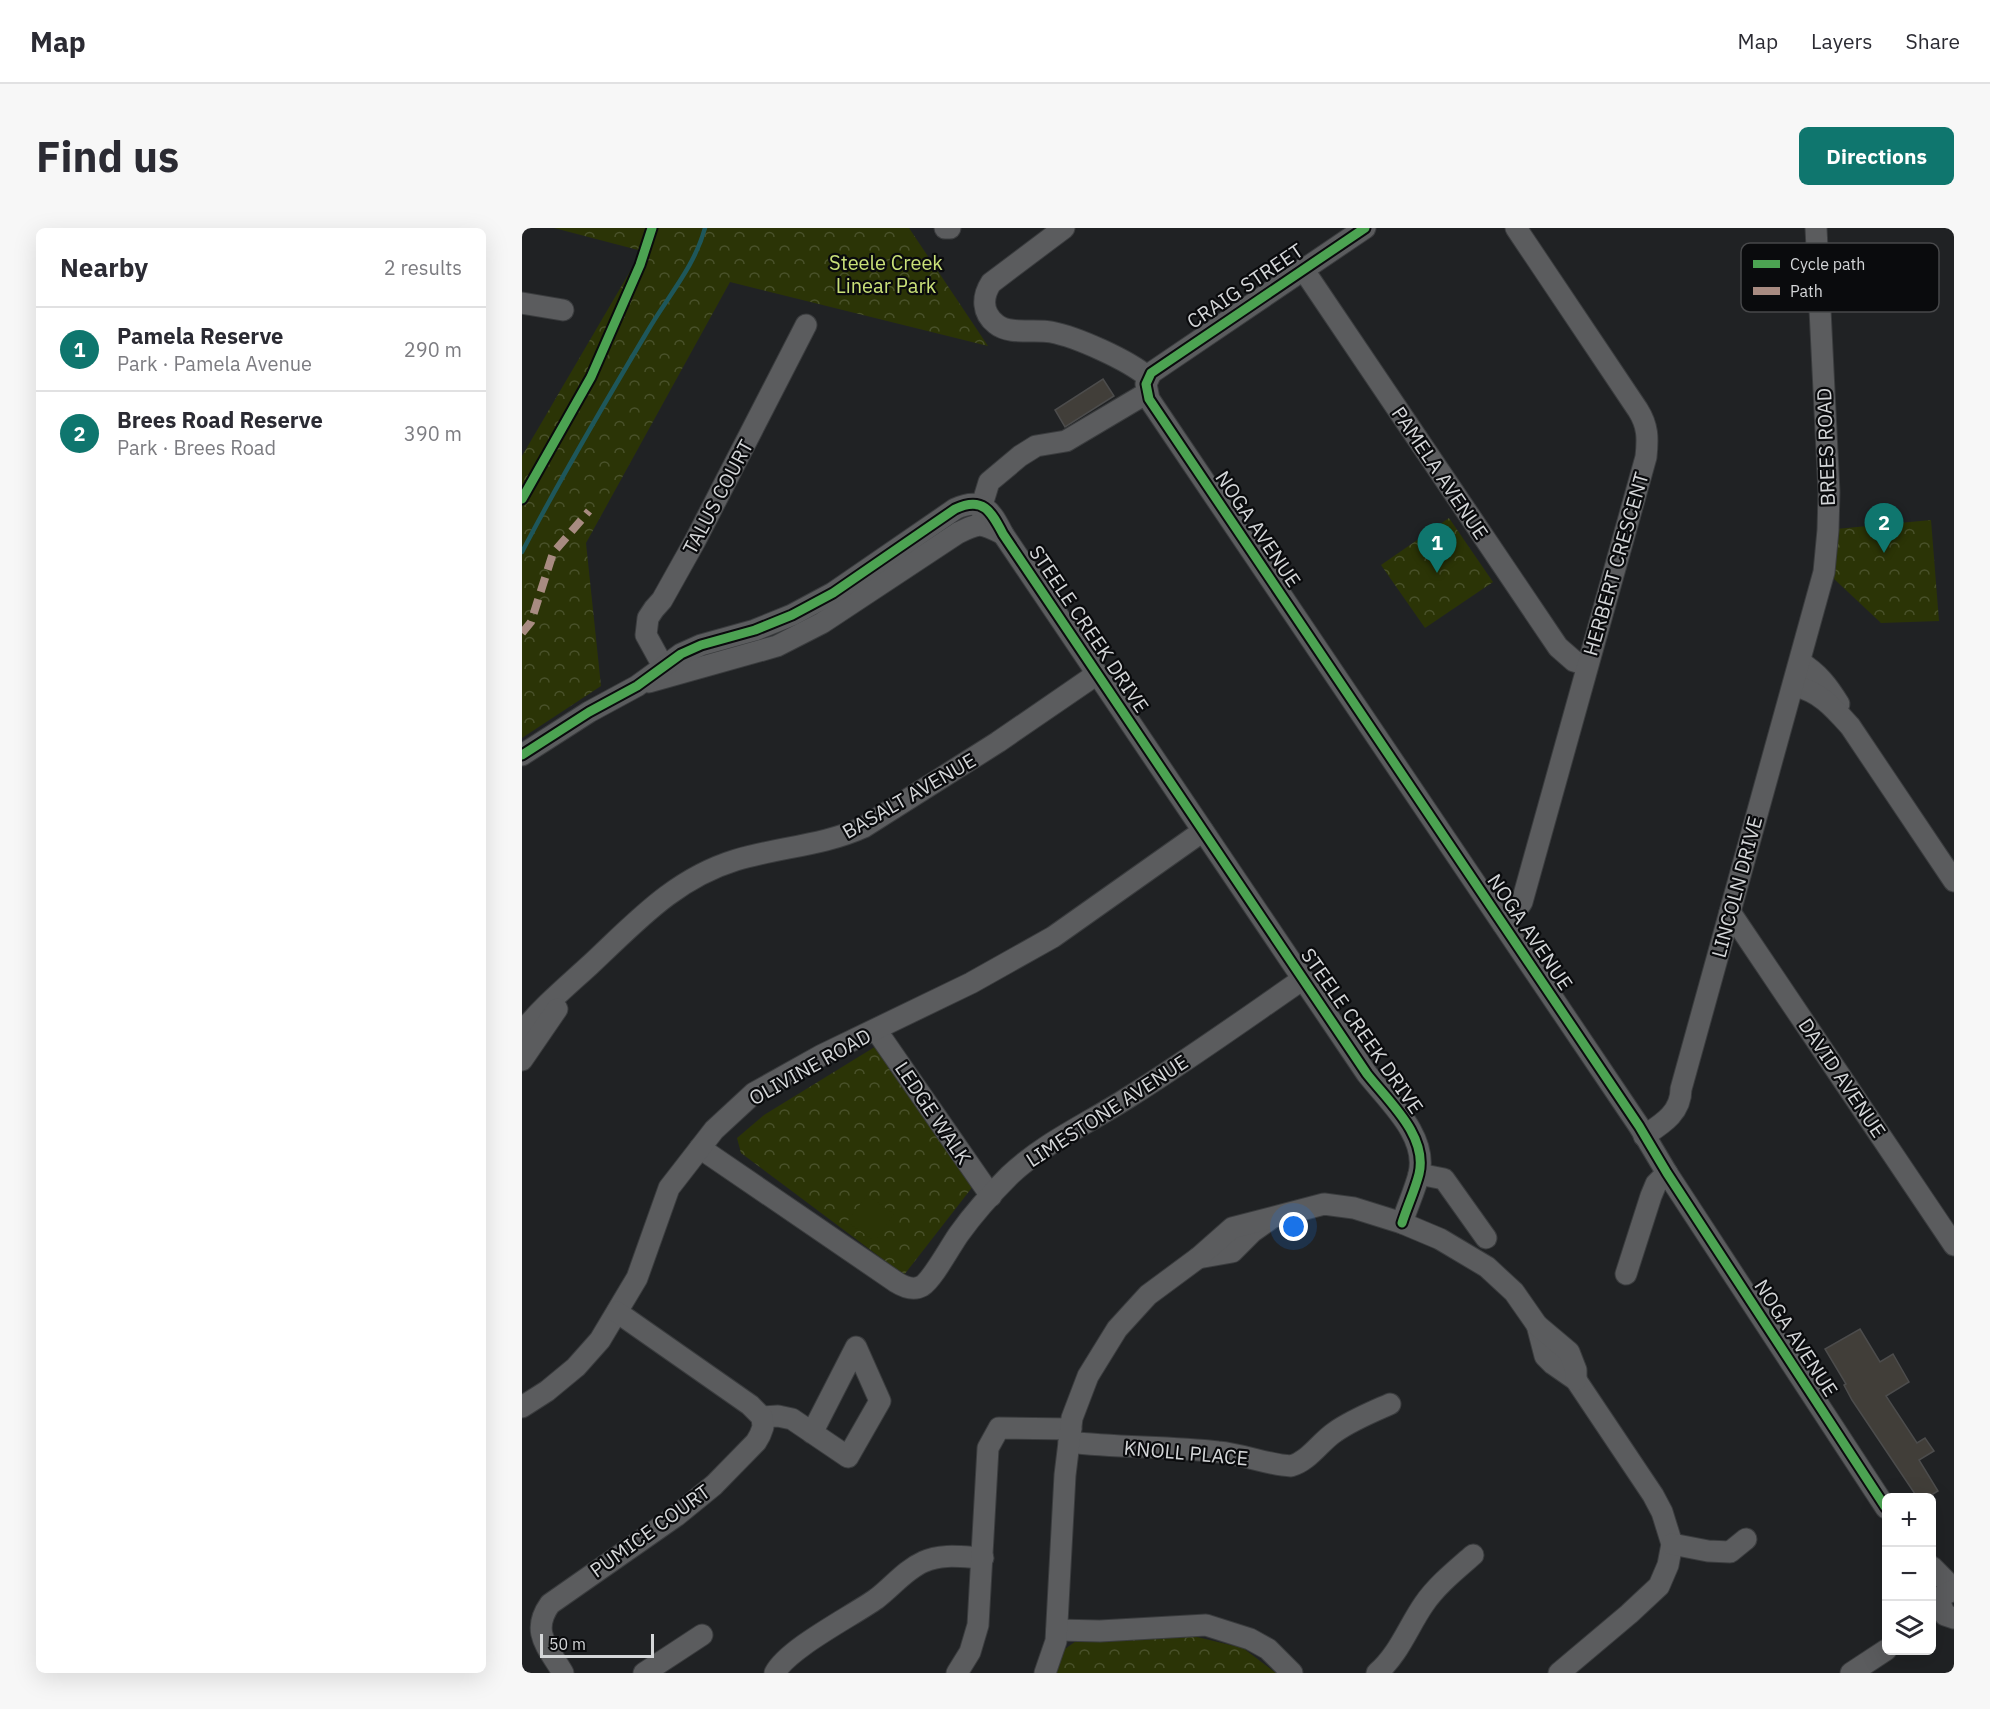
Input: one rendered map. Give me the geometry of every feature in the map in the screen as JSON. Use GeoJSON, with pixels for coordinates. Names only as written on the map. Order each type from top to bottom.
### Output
{"type":"FeatureCollection","features":[{"type":"Feature","properties":{"kind":"street"},"geometry":{"type":"LineString","coordinates":[[945,228],[950,228]]}},
{"type":"Feature","properties":{"kind":"street"},"geometry":{"type":"LineString","coordinates":[[1064,228],[991,283],[985,292],[983,302],[988,314],[996,324],[1005,329],[1058,333],[1106,352],[1136,367],[1147,385]]}},
{"type":"Feature","properties":{"kind":"street","name":"CRAIG STREET"},"geometry":{"type":"LineString","coordinates":[[983,515],[989,482],[1020,456],[1036,446],[1066,441],[1147,385],[1162,364],[1365,228]]}},
{"type":"Feature","properties":{"kind":"street","name":"HERBERT CRESCENT"},"geometry":{"type":"LineString","coordinates":[[1503,924],[1522,902],[1647,457],[1649,434],[1642,415],[1516,228]]}},
{"type":"Feature","properties":{"kind":"street","name":"BREES ROAD"},"geometry":{"type":"LineString","coordinates":[[1816,228],[1817,243]]}},
{"type":"Feature","properties":{"kind":"street","name":"PAMELA AVENUE"},"geometry":{"type":"LineString","coordinates":[[1303,269],[1558,647],[1574,661],[1587,665]]}},
{"type":"Feature","properties":{"kind":"street"},"geometry":{"type":"LineString","coordinates":[[522,303],[563,310]]}},
{"type":"Feature","properties":{"kind":"street","name":"BREES ROAD"},"geometry":{"type":"LineString","coordinates":[[1800,662],[1824,572],[1829,509],[1820,312]]}},
{"type":"Feature","properties":{"kind":"street","name":"TALUS COURT"},"geometry":{"type":"LineString","coordinates":[[663,666],[646,635],[648,618],[662,600],[695,541],[807,325]]}},
{"type":"Feature","properties":{"kind":"street","name":"NOGA AVENUE"},"geometry":{"type":"LineString","coordinates":[[1147,385],[1156,409],[1641,1131],[1882,1500]]}},
{"type":"Feature","properties":{"kind":"street"},"geometry":{"type":"LineString","coordinates":[[522,755],[590,712],[637,686],[681,654],[701,645],[755,630],[792,615],[833,592],[955,509],[965,504],[983,515],[972,526],[822,623],[777,646],[637,686]]}},
{"type":"Feature","properties":{"kind":"street","name":"STEELE CREEK DRIVE"},"geometry":{"type":"LineString","coordinates":[[983,515],[992,512],[1003,534],[1367,1074],[1405,1121],[1420,1151],[1419,1174],[1402,1222]]}},
{"type":"Feature","properties":{"kind":"street"},"geometry":{"type":"LineString","coordinates":[[1800,662],[1815,671],[1826,683],[1850,726],[1954,880]]}},
{"type":"Feature","properties":{"kind":"street","name":"LINCOLN DRIVE"},"geometry":{"type":"LineString","coordinates":[[1641,1131],[1665,1121],[1678,1106],[1800,662]]}},
{"type":"Feature","properties":{"kind":"street","name":"BASALT AVENUE"},"geometry":{"type":"LineString","coordinates":[[522,1032],[547,1004],[655,903],[682,884],[736,860],[843,837],[864,827],[988,748],[1097,674]]}},
{"type":"Feature","properties":{"kind":"street"},"geometry":{"type":"LineString","coordinates":[[1794,686],[1807,688],[1820,696],[1850,726]]}},
{"type":"Feature","properties":{"kind":"street","name":"OLIVINE ROAD"},"geometry":{"type":"LineString","coordinates":[[522,1407],[547,1391],[576,1367],[600,1340],[637,1278],[669,1188],[714,1130],[754,1093],[822,1055],[971,983],[1053,937],[1203,831]]}},
{"type":"Feature","properties":{"kind":"street","name":"DAVID AVENUE"},"geometry":{"type":"LineString","coordinates":[[1730,912],[1954,1245]]}},
{"type":"Feature","properties":{"kind":"street","name":"BASALT AVENUE"},"geometry":{"type":"LineString","coordinates":[[522,1060],[590,965]]}},
{"type":"Feature","properties":{"kind":"street","name":"LIMESTONE AVENUE"},"geometry":{"type":"LineString","coordinates":[[699,1148],[907,1288],[922,1286],[929,1280],[961,1231],[991,1196],[1013,1173],[1041,1150],[1178,1066],[1303,979]]}},
{"type":"Feature","properties":{"kind":"street","name":"LEDGE WALK"},"geometry":{"type":"LineString","coordinates":[[876,1030],[991,1196]]}},
{"type":"Feature","properties":{"kind":"street"},"geometry":{"type":"LineString","coordinates":[[1626,1274],[1651,1196],[1656,1185],[1667,1173]]}},
{"type":"Feature","properties":{"kind":"street"},"geometry":{"type":"LineString","coordinates":[[1419,1174],[1444,1179],[1486,1238]]}},
{"type":"Feature","properties":{"kind":"street"},"geometry":{"type":"LineString","coordinates":[[1045,1673],[1056,1641],[1065,1475],[1072,1418],[1088,1376],[1117,1329],[1148,1295],[1198,1258],[1232,1228],[1324,1204],[1354,1208],[1402,1222],[1440,1239],[1487,1267],[1514,1292],[1537,1325],[1569,1352],[1576,1371],[1576,1380],[1662,1512],[1672,1544],[1668,1564],[1659,1586],[1559,1673]]}},
{"type":"Feature","properties":{"kind":"street"},"geometry":{"type":"LineString","coordinates":[[617,1312],[737,1395],[762,1417],[778,1416],[792,1419],[812,1433],[848,1457],[880,1401],[856,1347],[812,1433]]}},
{"type":"Feature","properties":{"kind":"street","name":"KNOLL PLACE"},"geometry":{"type":"LineString","coordinates":[[983,1558],[988,1448],[999,1428],[1070,1436],[1112,1447],[1176,1448],[1219,1452],[1291,1466],[1306,1458],[1336,1431],[1390,1404]]}},
{"type":"Feature","properties":{"kind":"street","name":"PUMICE COURT"},"geometry":{"type":"LineString","coordinates":[[563,1673],[544,1640],[540,1626],[542,1615],[550,1604],[676,1516],[714,1485],[756,1442],[763,1427],[762,1417]]}},
{"type":"Feature","properties":{"kind":"street"},"geometry":{"type":"LineString","coordinates":[[1672,1544],[1708,1551],[1730,1552],[1746,1539]]}},
{"type":"Feature","properties":{"kind":"street"},"geometry":{"type":"LineString","coordinates":[[1377,1673],[1386,1665],[1407,1635],[1422,1606],[1433,1591],[1473,1555]]}},
{"type":"Feature","properties":{"kind":"street"},"geometry":{"type":"LineString","coordinates":[[775,1673],[779,1665],[797,1651],[875,1599],[910,1569],[940,1556],[983,1558],[978,1626],[970,1652],[957,1673]]}},
{"type":"Feature","properties":{"kind":"street"},"geometry":{"type":"LineString","coordinates":[[1936,1580],[1944,1606]]}},
{"type":"Feature","properties":{"kind":"street"},"geometry":{"type":"LineString","coordinates":[[1936,1587],[1944,1606]]}},
{"type":"Feature","properties":{"kind":"street"},"geometry":{"type":"LineString","coordinates":[[1057,1630],[1206,1625],[1250,1639],[1268,1649],[1292,1673]]}},
{"type":"Feature","properties":{"kind":"street"},"geometry":{"type":"LineString","coordinates":[[644,1673],[702,1635]]}},
{"type":"Feature","properties":{"kind":"street"},"geometry":{"type":"LineString","coordinates":[[1851,1673],[1882,1653]]}},
{"type":"Feature","properties":{"kind":"green space","name":"Steele Creek Linear Park"},"geometry":{"type":"Polygon","coordinates":[[[554,228],[909,228],[988,346],[730,282],[586,543],[601,686],[522,738],[522,456],[642,251],[554,228]]]}},
{"type":"Feature","properties":{"kind":"green space"},"geometry":{"type":"Polygon","coordinates":[[[1449,518],[1493,582],[1425,628],[1381,565],[1449,518]]]}},
{"type":"Feature","properties":{"kind":"green space"},"geometry":{"type":"Polygon","coordinates":[[[1931,520],[1939,621],[1881,623],[1832,577],[1836,529],[1931,520]]]}},
{"type":"Feature","properties":{"kind":"green space"},"geometry":{"type":"Polygon","coordinates":[[[886,1040],[981,1176],[904,1275],[741,1153],[737,1138],[764,1115],[886,1040]]]}},
{"type":"Feature","properties":{"kind":"green space"},"geometry":{"type":"Polygon","coordinates":[[[867,1195],[894,1214],[875,1241],[847,1222],[867,1195]]]}},
{"type":"Feature","properties":{"kind":"green space"},"geometry":{"type":"Polygon","coordinates":[[[1197,1637],[1243,1648],[1276,1673],[1051,1673],[1062,1651],[1079,1639],[1197,1637]]]}},
{"type":"Feature","properties":{"kind":"building"},"geometry":{"type":"Polygon","coordinates":[[[1103,379],[1114,396],[1065,427],[1055,410],[1103,379]]]}},
{"type":"Feature","properties":{"kind":"building"},"geometry":{"type":"Polygon","coordinates":[[[1860,1329],[1880,1362],[1893,1354],[1909,1382],[1886,1396],[1917,1443],[1925,1438],[1934,1451],[1919,1460],[1938,1491],[1914,1493],[1852,1400],[1844,1385],[1846,1384],[1825,1349],[1860,1329]]]}},
{"type":"Feature","properties":{"kind":"waterway"},"geometry":{"type":"LineString","coordinates":[[522,552],[599,413],[687,269],[705,228]]}},
{"type":"Feature","properties":{"kind":"marked path"},"geometry":{"type":"LineString","coordinates":[[522,633],[531,622],[553,553],[589,511]]}},
{"type":"Feature","properties":{"kind":"cycle path"},"geometry":{"type":"LineString","coordinates":[[522,499],[591,377],[640,265],[652,228]]}},
{"type":"Feature","properties":{"kind":"cycle path"},"geometry":{"type":"LineString","coordinates":[[1365,228],[1151,373],[1146,384],[1149,399],[1639,1126],[1667,1173],[1882,1502]]}},
{"type":"Feature","properties":{"kind":"cycle path"},"geometry":{"type":"LineString","coordinates":[[522,755],[589,712],[637,686],[681,654],[701,645],[755,630],[792,615],[833,593],[955,509],[973,504],[985,508],[1367,1074],[1405,1120],[1418,1146],[1420,1160],[1419,1174],[1402,1223]]}},
{"type":"Feature","properties":{"kind":"place","name":"Brees Road Reserve"},"geometry":{"type":"Point","coordinates":[1884,553]}},
{"type":"Feature","properties":{"kind":"place","name":"Pamela Reserve"},"geometry":{"type":"Point","coordinates":[1437,573]}}]}
